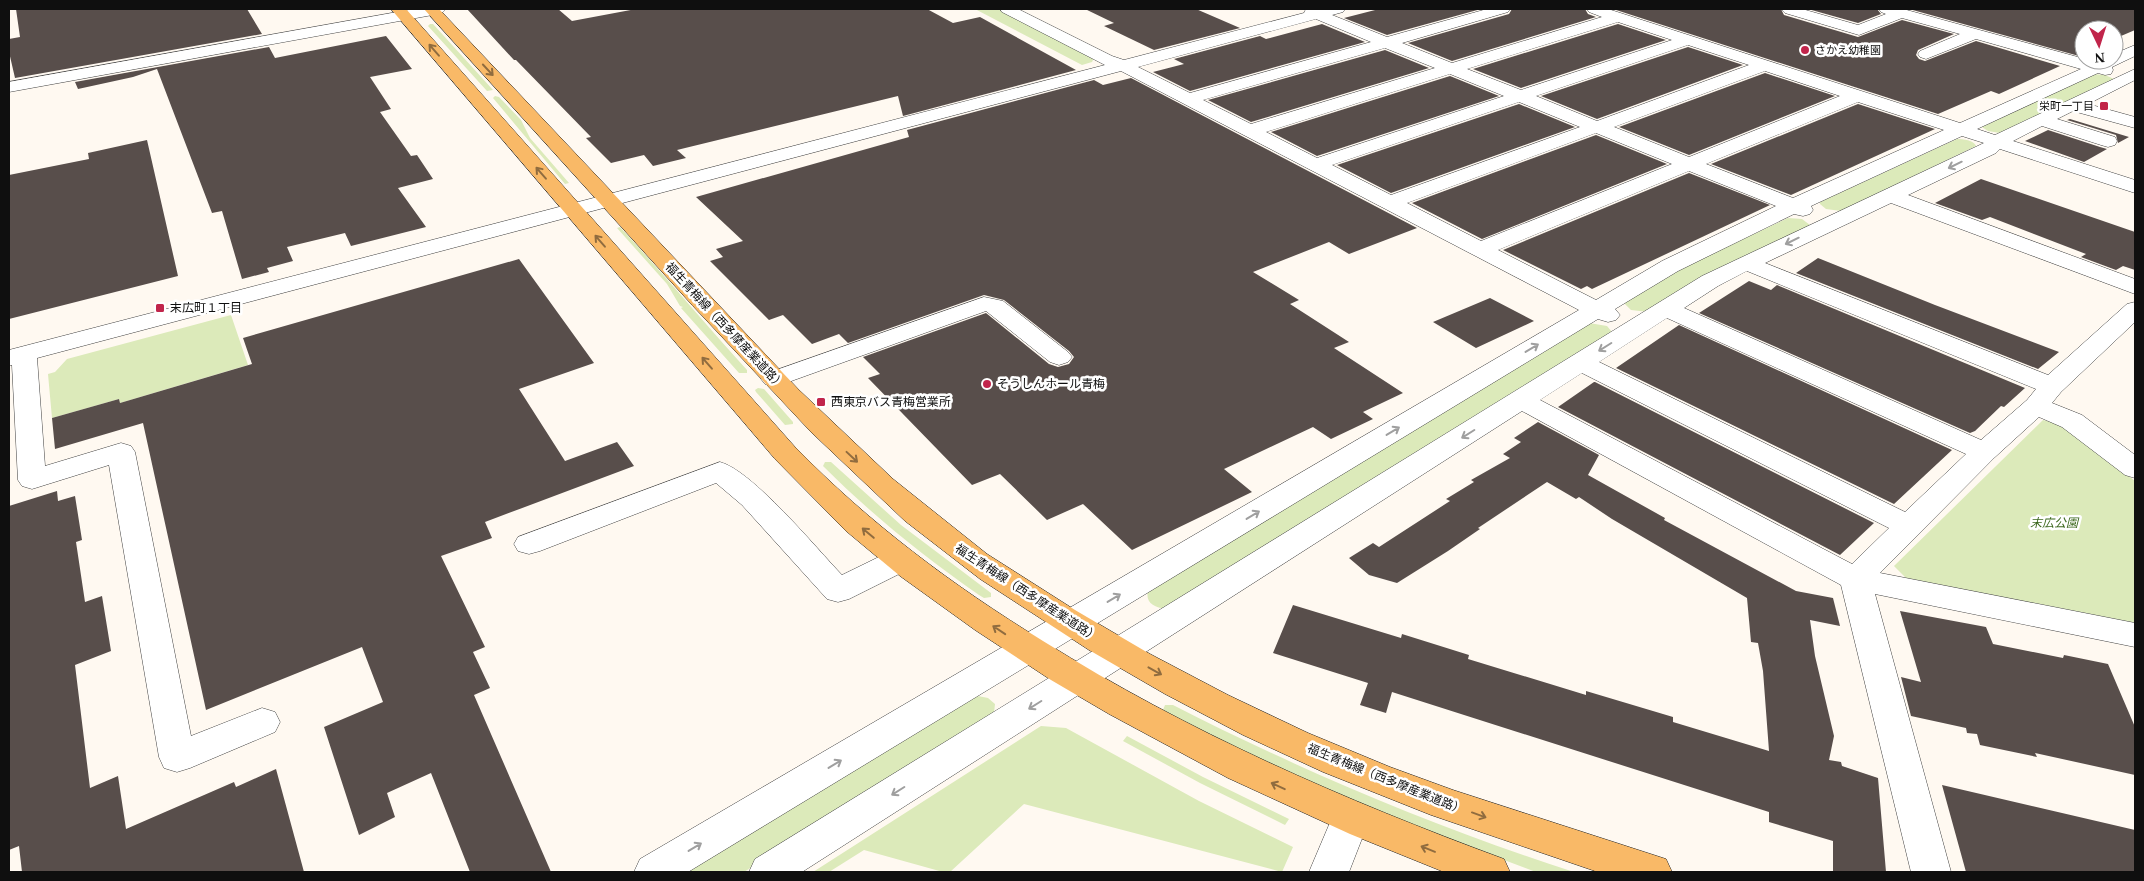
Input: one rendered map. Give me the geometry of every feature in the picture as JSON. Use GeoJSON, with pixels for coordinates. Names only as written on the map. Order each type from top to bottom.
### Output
{"type":"FeatureCollection","features":[{"type":"Feature","properties":{"kind":"main road","name":"福生青梅線（西多摩産業道路）"},"geometry":{"type":"LineString","coordinates":[[434,9],[608,201],[828,435],[889,491],[948,540],[1000,578],[1120,652],[1260,727],[1366,773],[1522,831],[1652,872]]}},
{"type":"Feature","properties":{"kind":"main road"},"geometry":{"type":"LineString","coordinates":[[401,12],[785,454],[848,516],[900,560],[961,605],[1028,649],[1165,730],[1226,761],[1351,818],[1490,872]]}},
{"type":"Feature","properties":{"kind":"main road"},"geometry":{"type":"LineString","coordinates":[[475,98],[508,90]]}},
{"type":"Feature","properties":{"kind":"main road"},"geometry":{"type":"LineString","coordinates":[[729,389],[772,377]]}},
{"type":"Feature","properties":{"kind":"main road"},"geometry":{"type":"LineString","coordinates":[[785,454],[828,435]]}},
{"type":"Feature","properties":{"kind":"street"},"geometry":{"type":"LineString","coordinates":[[9,87],[401,12],[434,9]]}},
{"type":"Feature","properties":{"kind":"street"},"geometry":{"type":"LineString","coordinates":[[262,722],[177,757],[120,452],[32,480],[16,356],[1122,65],[1310,12],[1338,9]]}},
{"type":"Feature","properties":{"kind":"street"},"geometry":{"type":"LineString","coordinates":[[1187,99],[1502,9]]}},
{"type":"Feature","properties":{"kind":"street"},"geometry":{"type":"LineString","coordinates":[[1594,9],[2135,187]]}},
{"type":"Feature","properties":{"kind":"street"},"geometry":{"type":"LineString","coordinates":[[1793,9],[1790,10],[1859,30],[1902,13]]}},
{"type":"Feature","properties":{"kind":"street"},"geometry":{"type":"LineString","coordinates":[[1886,9],[1975,34],[2074,58]]}},
{"type":"Feature","properties":{"kind":"street"},"geometry":{"type":"LineString","coordinates":[[1014,12],[1043,10]]}},
{"type":"Feature","properties":{"kind":"street"},"geometry":{"type":"LineString","coordinates":[[1014,12],[1106,60],[1122,65],[1596,310],[1637,327]]}},
{"type":"Feature","properties":{"kind":"street"},"geometry":{"type":"LineString","coordinates":[[1310,12],[1832,222]]}},
{"type":"Feature","properties":{"kind":"street"},"geometry":{"type":"LineString","coordinates":[[1248,131],[1618,16]]}},
{"type":"Feature","properties":{"kind":"street"},"geometry":{"type":"LineString","coordinates":[[1926,54],[1975,34]]}},
{"type":"Feature","properties":{"kind":"street"},"geometry":{"type":"LineString","coordinates":[[1314,165],[1688,40]]}},
{"type":"Feature","properties":{"kind":"street"},"geometry":{"type":"LineString","coordinates":[[2124,66],[2135,50]]}},
{"type":"Feature","properties":{"kind":"street"},"geometry":{"type":"LineString","coordinates":[[1389,203],[1766,65]]}},
{"type":"Feature","properties":{"kind":"street"},"geometry":{"type":"LineString","coordinates":[[769,872],[1710,281],[1832,222],[1892,196],[1989,148],[1997,141],[2072,105],[2121,70]]}},
{"type":"Feature","properties":{"kind":"street"},"geometry":{"type":"LineString","coordinates":[[654,872],[1670,266],[1793,206],[1962,130],[2121,70]]}},
{"type":"Feature","properties":{"kind":"street"},"geometry":{"type":"LineString","coordinates":[[1479,250],[1858,95]]}},
{"type":"Feature","properties":{"kind":"street"},"geometry":{"type":"LineString","coordinates":[[2072,105],[2135,123]]}},
{"type":"Feature","properties":{"kind":"street"},"geometry":{"type":"LineString","coordinates":[[2040,120],[2108,141]]}},
{"type":"Feature","properties":{"kind":"street"},"geometry":{"type":"LineString","coordinates":[[1892,196],[2135,287]]}},
{"type":"Feature","properties":{"kind":"street"},"geometry":{"type":"LineString","coordinates":[[1746,263],[2044,396],[2072,421],[2135,469]]}},
{"type":"Feature","properties":{"kind":"street"},"geometry":{"type":"LineString","coordinates":[[772,377],[984,304],[995,306],[1059,357]]}},
{"type":"Feature","properties":{"kind":"street"},"geometry":{"type":"LineString","coordinates":[[1855,579],[1984,452],[2135,309]]}},
{"type":"Feature","properties":{"kind":"street"},"geometry":{"type":"LineString","coordinates":[[1666,310],[1984,452]]}},
{"type":"Feature","properties":{"kind":"street"},"geometry":{"type":"LineString","coordinates":[[1580,363],[1909,526]]}},
{"type":"Feature","properties":{"kind":"street"},"geometry":{"type":"LineString","coordinates":[[1521,400],[1855,579],[2135,635]]}},
{"type":"Feature","properties":{"kind":"street"},"geometry":{"type":"LineString","coordinates":[[529,544],[720,471],[752,498],[838,591],[900,560]]}},
{"type":"Feature","properties":{"kind":"street"},"geometry":{"type":"LineString","coordinates":[[1855,579],[1930,872]]}},
{"type":"Feature","properties":{"kind":"street"},"geometry":{"type":"LineString","coordinates":[[1329,872],[1351,818]]}},
{"type":"Feature","properties":{"kind":"green space"},"geometry":{"type":"Polygon","coordinates":[[[975,9],[999,9],[1094,58],[1092,62],[1082,65],[975,9]]]}},
{"type":"Feature","properties":{"kind":"green space"},"geometry":{"type":"Polygon","coordinates":[[[433,24],[493,90],[487,91],[428,26],[433,24]]]}},
{"type":"Feature","properties":{"kind":"green space"},"geometry":{"type":"Polygon","coordinates":[[[2093,74],[2105,75],[2114,79],[2000,133],[1988,131],[1982,127],[2093,74]]]}},
{"type":"Feature","properties":{"kind":"green space"},"geometry":{"type":"Polygon","coordinates":[[[495,96],[499,97],[521,120],[530,138],[569,183],[565,184],[493,98],[495,96]]]}},
{"type":"Feature","properties":{"kind":"green space"},"geometry":{"type":"Polygon","coordinates":[[[1957,139],[1971,141],[1976,146],[1841,211],[1826,209],[1820,204],[1820,202],[1957,139]]]}},
{"type":"Feature","properties":{"kind":"green space"},"geometry":{"type":"Polygon","coordinates":[[[1788,218],[1802,219],[1810,225],[1648,312],[1631,310],[1625,304],[1625,301],[1681,268],[1788,218]]]}},
{"type":"Feature","properties":{"kind":"green space"},"geometry":{"type":"Polygon","coordinates":[[[620,227],[747,370],[747,373],[739,373],[681,308],[683,307],[680,306],[667,284],[617,228],[620,227]]]}},
{"type":"Feature","properties":{"kind":"green space"},"geometry":{"type":"Polygon","coordinates":[[[231,315],[248,365],[120,403],[119,399],[52,418],[48,374],[55,372],[67,359],[231,315]]]}},
{"type":"Feature","properties":{"kind":"green space"},"geometry":{"type":"Polygon","coordinates":[[[1589,323],[1607,326],[1612,332],[1166,609],[1154,606],[1149,601],[1148,590],[1589,323]]]}},
{"type":"Feature","properties":{"kind":"green space"},"geometry":{"type":"Polygon","coordinates":[[[758,388],[764,389],[793,424],[785,425],[756,392],[755,390],[758,388]]]}},
{"type":"Feature","properties":{"kind":"green space","name":"末広公園"},"geometry":{"type":"Polygon","coordinates":[[[2043,420],[2064,425],[2135,481],[2135,623],[1906,578],[1894,566],[2043,420]]]}},
{"type":"Feature","properties":{"kind":"green space"},"geometry":{"type":"Polygon","coordinates":[[[825,462],[831,462],[901,525],[991,593],[991,597],[984,598],[979,595],[898,534],[823,466],[825,462]]]}},
{"type":"Feature","properties":{"kind":"green space"},"geometry":{"type":"Polygon","coordinates":[[[978,696],[988,698],[995,704],[994,713],[988,720],[744,872],[680,872],[967,699],[978,696]]]}},
{"type":"Feature","properties":{"kind":"green space"},"geometry":{"type":"Polygon","coordinates":[[[1165,705],[1173,705],[1271,753],[1420,817],[1574,872],[1536,872],[1366,808],[1249,755],[1163,710],[1165,705]]]}},
{"type":"Feature","properties":{"kind":"green space"},"geometry":{"type":"Polygon","coordinates":[[[1041,726],[1066,728],[1199,801],[1293,847],[1282,872],[1024,804],[950,872],[943,872],[864,850],[829,872],[813,872],[1041,726]]]}},
{"type":"Feature","properties":{"kind":"green space"},"geometry":{"type":"Polygon","coordinates":[[[1127,736],[1203,777],[1289,819],[1285,825],[1200,783],[1123,741],[1127,736]]]}},
{"type":"Feature","properties":{"kind":"building"},"geometry":{"type":"Polygon","coordinates":[[[16,9],[247,9],[262,34],[15,78],[9,52],[9,39],[20,37],[16,9]]]}},
{"type":"Feature","properties":{"kind":"building"},"geometry":{"type":"Polygon","coordinates":[[[467,9],[558,9],[572,21],[636,9],[927,9],[953,23],[980,17],[1076,70],[903,116],[898,96],[677,150],[686,158],[653,166],[644,155],[611,163],[586,138],[591,137],[514,60],[467,9]]]}},
{"type":"Feature","properties":{"kind":"building"},"geometry":{"type":"Polygon","coordinates":[[[1085,9],[1196,9],[1240,28],[1154,50],[1104,26],[1114,23],[1085,9]]]}},
{"type":"Feature","properties":{"kind":"building"},"geometry":{"type":"Polygon","coordinates":[[[1379,9],[1481,9],[1387,35],[1344,18],[1379,9]]]}},
{"type":"Feature","properties":{"kind":"building"},"geometry":{"type":"Polygon","coordinates":[[[1512,9],[1585,9],[1588,14],[1596,17],[1452,61],[1408,43],[1509,14],[1512,9]]]}},
{"type":"Feature","properties":{"kind":"building"},"geometry":{"type":"Polygon","coordinates":[[[1613,9],[1781,9],[1784,15],[1858,37],[1902,20],[1954,34],[1918,50],[1916,55],[1919,59],[1925,61],[1976,41],[2060,66],[1999,94],[1991,91],[1938,114],[1613,9]]]}},
{"type":"Feature","properties":{"kind":"building"},"geometry":{"type":"Polygon","coordinates":[[[1808,9],[1877,9],[1881,14],[1858,23],[1808,9]]]}},
{"type":"Feature","properties":{"kind":"building"},"geometry":{"type":"Polygon","coordinates":[[[1909,9],[2135,9],[2135,30],[2124,35],[2124,20],[2074,20],[2074,55],[1909,9]]]}},
{"type":"Feature","properties":{"kind":"building"},"geometry":{"type":"Polygon","coordinates":[[[1322,24],[1365,42],[1190,91],[1153,72],[1184,64],[1174,59],[1260,36],[1266,39],[1322,24]]]}},
{"type":"Feature","properties":{"kind":"building"},"geometry":{"type":"Polygon","coordinates":[[[1618,24],[1666,40],[1521,88],[1473,69],[1618,24]]]}},
{"type":"Feature","properties":{"kind":"building"},"geometry":{"type":"Polygon","coordinates":[[[386,36],[412,69],[370,77],[391,109],[380,112],[411,156],[417,155],[433,179],[398,188],[426,227],[351,246],[345,233],[287,247],[293,261],[267,268],[269,272],[242,279],[222,211],[212,213],[157,69],[133,77],[78,89],[75,82],[269,47],[275,58],[386,36]]]}},
{"type":"Feature","properties":{"kind":"building"},"geometry":{"type":"Polygon","coordinates":[[[1688,47],[1743,65],[1597,119],[1541,96],[1688,47]]]}},
{"type":"Feature","properties":{"kind":"building"},"geometry":{"type":"Polygon","coordinates":[[[1385,50],[1429,68],[1251,122],[1208,100],[1385,50]]]}},
{"type":"Feature","properties":{"kind":"building"},"geometry":{"type":"Polygon","coordinates":[[[1765,73],[1835,96],[1689,155],[1619,127],[1765,73]]]}},
{"type":"Feature","properties":{"kind":"building"},"geometry":{"type":"Polygon","coordinates":[[[1450,76],[1499,96],[1317,156],[1271,132],[1450,76]]]}},
{"type":"Feature","properties":{"kind":"building"},"geometry":{"type":"Polygon","coordinates":[[[1131,78],[1417,228],[1349,254],[1329,242],[1253,272],[1299,300],[1290,304],[1349,342],[1334,348],[1403,393],[1363,412],[1373,419],[1331,439],[1313,427],[1224,469],[1252,492],[1132,550],[1083,504],[1047,520],[1000,474],[972,485],[868,378],[880,374],[863,357],[986,313],[1049,364],[1058,367],[1069,364],[1074,357],[1069,351],[1004,300],[984,295],[848,343],[839,334],[812,344],[783,315],[769,320],[710,261],[723,257],[716,249],[743,241],[696,197],[909,137],[907,130],[1094,80],[1103,85],[1131,78]]]}},
{"type":"Feature","properties":{"kind":"building"},"geometry":{"type":"Polygon","coordinates":[[[1519,104],[1575,127],[1391,193],[1337,165],[1519,104]]]}},
{"type":"Feature","properties":{"kind":"building"},"geometry":{"type":"Polygon","coordinates":[[[1858,104],[1935,129],[1791,195],[1711,164],[1858,104]]]}},
{"type":"Feature","properties":{"kind":"building"},"geometry":{"type":"Polygon","coordinates":[[[2070,119],[2129,137],[2118,143],[2116,135],[2067,120],[2070,119]]]}},
{"type":"Feature","properties":{"kind":"building"},"geometry":{"type":"Polygon","coordinates":[[[2048,130],[2107,149],[2084,162],[2025,141],[2048,130]]]}},
{"type":"Feature","properties":{"kind":"building"},"geometry":{"type":"Polygon","coordinates":[[[1596,135],[1667,164],[1482,239],[1412,203],[1596,135]]]}},
{"type":"Feature","properties":{"kind":"building"},"geometry":{"type":"Polygon","coordinates":[[[147,140],[178,276],[9,319],[9,175],[89,159],[88,153],[147,140]]]}},
{"type":"Feature","properties":{"kind":"building"},"geometry":{"type":"Polygon","coordinates":[[[1689,173],[1770,205],[1592,289],[1587,286],[1581,289],[1503,250],[1689,173]]]}},
{"type":"Feature","properties":{"kind":"building"},"geometry":{"type":"Polygon","coordinates":[[[1981,179],[2135,232],[2135,270],[2123,266],[2116,270],[2081,257],[2086,254],[1990,217],[1982,220],[1935,203],[1981,179]]]}},
{"type":"Feature","properties":{"kind":"building"},"geometry":{"type":"Polygon","coordinates":[[[1818,258],[2059,352],[2038,369],[1796,273],[1818,258]]]}},
{"type":"Feature","properties":{"kind":"building"},"geometry":{"type":"Polygon","coordinates":[[[519,259],[594,363],[519,389],[565,461],[617,442],[634,466],[485,522],[492,538],[441,556],[485,647],[473,652],[490,688],[474,695],[551,872],[470,872],[431,773],[387,793],[395,817],[359,835],[324,727],[383,702],[362,647],[206,710],[143,423],[55,449],[52,418],[119,399],[120,403],[252,364],[243,338],[519,259]]]}},
{"type":"Feature","properties":{"kind":"building"},"geometry":{"type":"Polygon","coordinates":[[[1749,281],[1771,290],[1777,285],[2025,388],[2004,407],[2001,406],[1975,431],[1970,433],[1699,313],[1749,281]]]}},
{"type":"Feature","properties":{"kind":"building"},"geometry":{"type":"Polygon","coordinates":[[[1490,298],[1534,321],[1476,348],[1433,322],[1490,298]]]}},
{"type":"Feature","properties":{"kind":"building"},"geometry":{"type":"Polygon","coordinates":[[[1679,325],[1952,450],[1894,504],[1616,368],[1679,325]]]}},
{"type":"Feature","properties":{"kind":"building"},"geometry":{"type":"Polygon","coordinates":[[[1594,382],[1874,523],[1840,555],[1558,407],[1594,382]]]}},
{"type":"Feature","properties":{"kind":"building"},"geometry":{"type":"Polygon","coordinates":[[[1538,422],[1599,455],[1588,475],[1665,518],[1664,520],[1796,591],[1833,598],[1840,626],[1810,620],[1815,656],[1834,736],[1829,760],[1841,762],[1842,766],[1878,778],[1886,872],[1833,872],[1833,841],[1769,822],[1769,812],[1392,692],[1386,713],[1360,705],[1368,683],[1273,653],[1293,605],[1401,638],[1402,634],[1469,655],[1468,659],[1586,695],[1586,691],[1673,717],[1673,722],[1769,751],[1763,671],[1758,643],[1751,642],[1747,598],[1612,519],[1579,497],[1576,499],[1547,482],[1478,528],[1480,529],[1448,551],[1397,583],[1369,575],[1349,558],[1373,543],[1379,547],[1450,501],[1446,499],[1474,482],[1471,480],[1510,458],[1503,454],[1521,442],[1514,438],[1538,422]]]}},
{"type":"Feature","properties":{"kind":"building"},"geometry":{"type":"Polygon","coordinates":[[[57,491],[58,501],[75,496],[82,540],[76,542],[85,602],[102,596],[111,651],[75,665],[90,788],[118,776],[126,829],[234,782],[236,787],[276,769],[304,872],[22,872],[19,846],[9,850],[9,506],[57,491]]]}},
{"type":"Feature","properties":{"kind":"building"},"geometry":{"type":"Polygon","coordinates":[[[1900,611],[1986,627],[1993,644],[2063,658],[2064,655],[2108,664],[2135,727],[2135,775],[2035,753],[2037,757],[1980,745],[1977,734],[1967,733],[1966,728],[1911,716],[1901,677],[1921,682],[1900,611]]]}},
{"type":"Feature","properties":{"kind":"building"},"geometry":{"type":"Polygon","coordinates":[[[1942,785],[2135,830],[2135,872],[1966,872],[1942,785]]]}},
{"type":"Feature","properties":{"kind":"place","name":"さかえ幼稚園"},"geometry":{"type":"Point","coordinates":[1805,50]}},
{"type":"Feature","properties":{"kind":"place","name":"栄町一丁目"},"geometry":{"type":"Point","coordinates":[2104,106]}},
{"type":"Feature","properties":{"kind":"place","name":"末広町１丁目"},"geometry":{"type":"Point","coordinates":[160,308]}},
{"type":"Feature","properties":{"kind":"place","name":"そうしんホール青梅"},"geometry":{"type":"Point","coordinates":[987,384]}},
{"type":"Feature","properties":{"kind":"place","name":"西東京バス青梅営業所"},"geometry":{"type":"Point","coordinates":[821,402]}}]}
